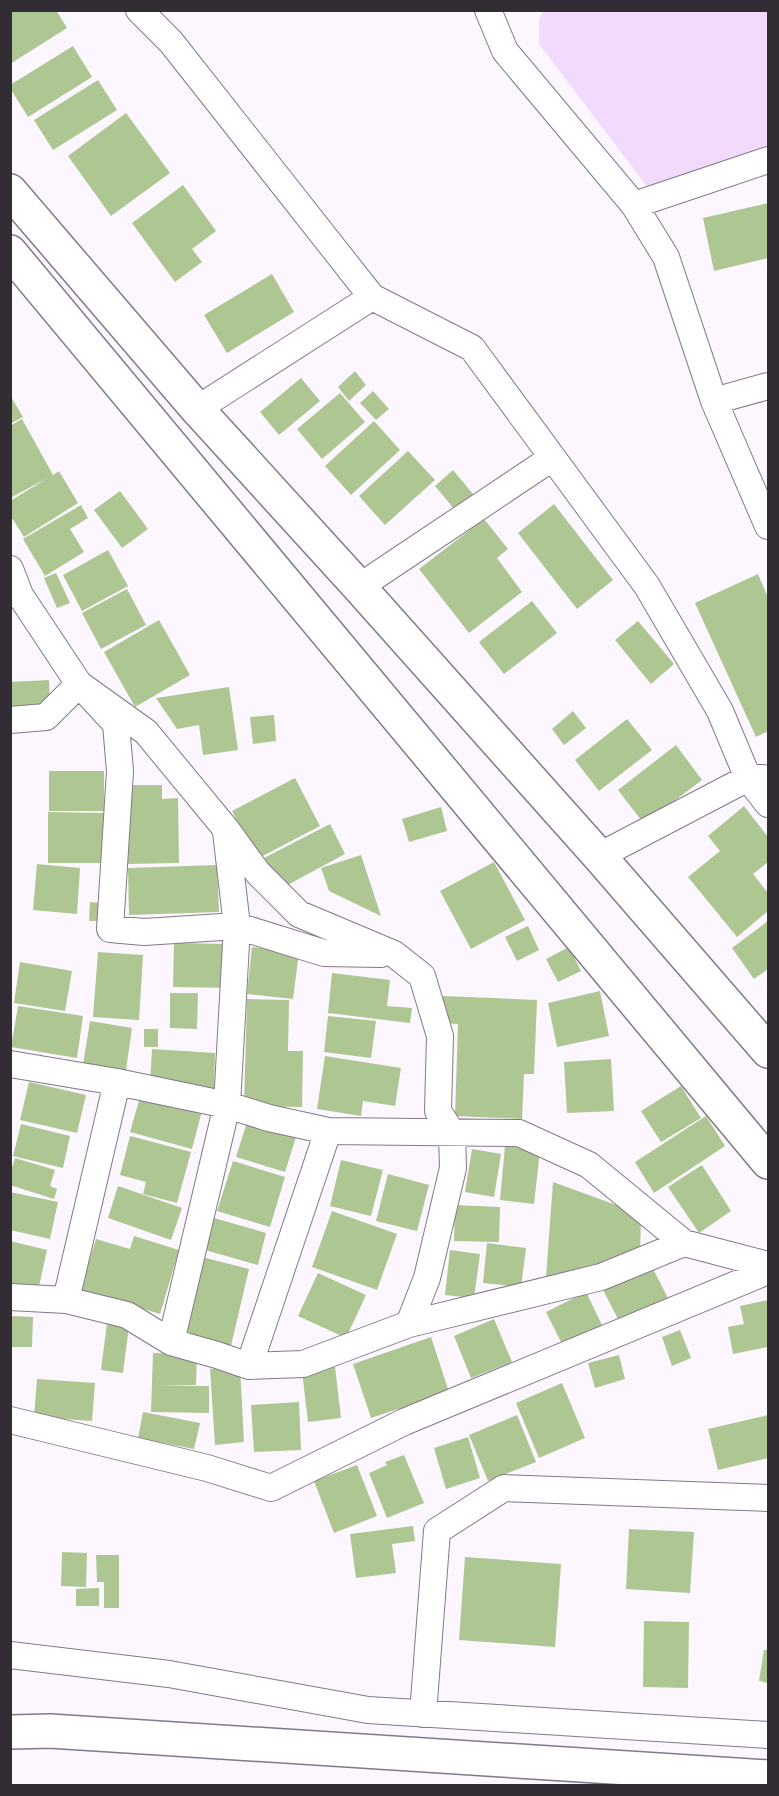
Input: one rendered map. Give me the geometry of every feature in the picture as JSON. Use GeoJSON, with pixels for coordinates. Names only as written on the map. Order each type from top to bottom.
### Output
{"type":"FeatureCollection","features":[{"type":"Feature","properties":{"kind":"main road"},"geometry":{"type":"LineString","coordinates":[[10,192],[197,410],[600,856],[768,1051]]}},
{"type":"Feature","properties":{"kind":"main road"},"geometry":{"type":"LineString","coordinates":[[10,252],[768,1162]]}},
{"type":"Feature","properties":{"kind":"main road"},"geometry":{"type":"LineString","coordinates":[[10,1732],[50,1731],[768,1777]]}},
{"type":"Feature","properties":{"kind":"street"},"geometry":{"type":"LineString","coordinates":[[139,10],[171,42],[372,297],[472,348],[647,586],[758,778],[768,804]]}},
{"type":"Feature","properties":{"kind":"street"},"geometry":{"type":"LineString","coordinates":[[488,10],[505,51],[634,205],[666,257],[714,401],[768,526]]}},
{"type":"Feature","properties":{"kind":"street"},"geometry":{"type":"LineString","coordinates":[[634,205],[768,160]]}},
{"type":"Feature","properties":{"kind":"street"},"geometry":{"type":"LineString","coordinates":[[197,410],[372,297]]}},
{"type":"Feature","properties":{"kind":"street"},"geometry":{"type":"LineString","coordinates":[[714,401],[768,386]]}},
{"type":"Feature","properties":{"kind":"street"},"geometry":{"type":"LineString","coordinates":[[359,587],[552,458]]}},
{"type":"Feature","properties":{"kind":"street"},"geometry":{"type":"LineString","coordinates":[[10,569],[20,595],[80,684],[116,724],[120,771],[110,929],[144,932],[237,926],[324,953],[394,954]]}},
{"type":"Feature","properties":{"kind":"street"},"geometry":{"type":"LineString","coordinates":[[10,720],[46,717],[80,684]]}},
{"type":"Feature","properties":{"kind":"street"},"geometry":{"type":"LineString","coordinates":[[80,684],[146,732],[226,829],[258,873],[299,914],[394,954],[423,976],[440,1036],[438,1111],[452,1133],[453,1168],[427,1278],[409,1324]]}},
{"type":"Feature","properties":{"kind":"street"},"geometry":{"type":"LineString","coordinates":[[600,856],[758,778]]}},
{"type":"Feature","properties":{"kind":"street"},"geometry":{"type":"LineString","coordinates":[[171,1342],[227,1105],[237,926],[226,829]]}},
{"type":"Feature","properties":{"kind":"street"},"geometry":{"type":"LineString","coordinates":[[11,1065],[117,1082],[227,1105],[268,1118],[328,1131],[519,1133],[588,1165],[684,1243],[768,1265]]}},
{"type":"Feature","properties":{"kind":"street"},"geometry":{"type":"LineString","coordinates":[[66,1300],[117,1082]]}},
{"type":"Feature","properties":{"kind":"street"},"geometry":{"type":"LineString","coordinates":[[249,1366],[328,1131]]}},
{"type":"Feature","properties":{"kind":"street"},"geometry":{"type":"LineString","coordinates":[[10,1297],[66,1300],[127,1315],[171,1342],[249,1366],[303,1364],[409,1324],[601,1277],[684,1243]]}},
{"type":"Feature","properties":{"kind":"street"},"geometry":{"type":"LineString","coordinates":[[10,1420],[207,1468],[271,1488],[404,1422],[768,1271]]}},
{"type":"Feature","properties":{"kind":"street"},"geometry":{"type":"LineString","coordinates":[[423,1714],[437,1531],[504,1488],[768,1498]]}},
{"type":"Feature","properties":{"kind":"street"},"geometry":{"type":"LineString","coordinates":[[10,1655],[169,1674],[368,1710],[768,1735]]}},
{"type":"Feature","properties":{"kind":"shaded area"},"geometry":{"type":"Polygon","coordinates":[[[543,10],[768,11],[768,153],[649,189],[539,44],[539,20],[543,10]]]}},
{"type":"Feature","properties":{"kind":"building"},"geometry":{"type":"Polygon","coordinates":[[[10,10],[56,10],[67,28],[10,64],[10,10]]]}},
{"type":"Feature","properties":{"kind":"building"},"geometry":{"type":"Polygon","coordinates":[[[73,46],[92,77],[28,117],[10,85],[73,46]]]}},
{"type":"Feature","properties":{"kind":"building"},"geometry":{"type":"Polygon","coordinates":[[[98,80],[117,110],[53,150],[34,120],[98,80]]]}},
{"type":"Feature","properties":{"kind":"building"},"geometry":{"type":"Polygon","coordinates":[[[126,113],[170,173],[111,216],[68,156],[126,113]]]}},
{"type":"Feature","properties":{"kind":"building"},"geometry":{"type":"Polygon","coordinates":[[[183,185],[216,231],[192,249],[202,262],[175,282],[132,223],[183,185]]]}},
{"type":"Feature","properties":{"kind":"building"},"geometry":{"type":"Polygon","coordinates":[[[768,203],[768,258],[714,271],[703,218],[768,203]]]}},
{"type":"Feature","properties":{"kind":"building"},"geometry":{"type":"Polygon","coordinates":[[[272,274],[294,312],[227,353],[204,315],[272,274]]]}},
{"type":"Feature","properties":{"kind":"building"},"geometry":{"type":"Polygon","coordinates":[[[355,371],[366,385],[349,401],[338,387],[355,371]]]}},
{"type":"Feature","properties":{"kind":"building"},"geometry":{"type":"Polygon","coordinates":[[[301,378],[320,401],[279,435],[260,412],[301,378]]]}},
{"type":"Feature","properties":{"kind":"building"},"geometry":{"type":"Polygon","coordinates":[[[373,391],[389,409],[376,420],[360,403],[373,391]]]}},
{"type":"Feature","properties":{"kind":"building"},"geometry":{"type":"Polygon","coordinates":[[[340,393],[365,422],[322,459],[297,429],[340,393]]]}},
{"type":"Feature","properties":{"kind":"building"},"geometry":{"type":"Polygon","coordinates":[[[10,395],[23,417],[10,424],[10,395]]]}},
{"type":"Feature","properties":{"kind":"building"},"geometry":{"type":"Polygon","coordinates":[[[22,419],[53,475],[59,471],[78,503],[24,537],[10,515],[10,501],[48,478],[10,498],[10,426],[22,419]]]}},
{"type":"Feature","properties":{"kind":"building"},"geometry":{"type":"Polygon","coordinates":[[[374,421],[400,450],[351,495],[325,466],[374,421]]]}},
{"type":"Feature","properties":{"kind":"building"},"geometry":{"type":"Polygon","coordinates":[[[408,451],[435,480],[385,525],[359,496],[408,451]]]}},
{"type":"Feature","properties":{"kind":"building"},"geometry":{"type":"Polygon","coordinates":[[[453,470],[473,494],[455,510],[435,486],[453,470]]]}},
{"type":"Feature","properties":{"kind":"building"},"geometry":{"type":"Polygon","coordinates":[[[120,491],[148,529],[122,548],[94,510],[120,491]]]}},
{"type":"Feature","properties":{"kind":"building"},"geometry":{"type":"Polygon","coordinates":[[[554,504],[613,580],[577,609],[518,533],[554,504]]]}},
{"type":"Feature","properties":{"kind":"building"},"geometry":{"type":"Polygon","coordinates":[[[81,505],[88,518],[70,529],[84,552],[45,576],[23,539],[81,505]]]}},
{"type":"Feature","properties":{"kind":"building"},"geometry":{"type":"Polygon","coordinates":[[[484,519],[508,549],[497,558],[522,592],[469,633],[419,569],[484,519]]]}},
{"type":"Feature","properties":{"kind":"building"},"geometry":{"type":"Polygon","coordinates":[[[108,550],[128,586],[82,611],[63,575],[108,550]]]}},
{"type":"Feature","properties":{"kind":"building"},"geometry":{"type":"Polygon","coordinates":[[[56,573],[70,603],[57,608],[44,578],[56,573]]]}},
{"type":"Feature","properties":{"kind":"building"},"geometry":{"type":"Polygon","coordinates":[[[758,574],[768,598],[768,731],[756,737],[695,603],[758,574]]]}},
{"type":"Feature","properties":{"kind":"building"},"geometry":{"type":"Polygon","coordinates":[[[127,589],[146,625],[101,649],[82,613],[127,589]]]}},
{"type":"Feature","properties":{"kind":"building"},"geometry":{"type":"Polygon","coordinates":[[[532,601],[557,633],[504,674],[479,642],[532,601]]]}},
{"type":"Feature","properties":{"kind":"building"},"geometry":{"type":"Polygon","coordinates":[[[159,620],[190,675],[135,707],[104,652],[159,620]]]}},
{"type":"Feature","properties":{"kind":"building"},"geometry":{"type":"Polygon","coordinates":[[[638,621],[674,664],[651,684],[615,640],[638,621]]]}},
{"type":"Feature","properties":{"kind":"building"},"geometry":{"type":"Polygon","coordinates":[[[49,680],[50,705],[10,707],[10,682],[49,680]]]}},
{"type":"Feature","properties":{"kind":"building"},"geometry":{"type":"Polygon","coordinates":[[[229,687],[238,750],[203,755],[199,725],[177,729],[156,698],[229,687]]]}},
{"type":"Feature","properties":{"kind":"building"},"geometry":{"type":"Polygon","coordinates":[[[573,711],[586,728],[564,745],[552,729],[573,711]]]}},
{"type":"Feature","properties":{"kind":"building"},"geometry":{"type":"Polygon","coordinates":[[[274,715],[276,741],[253,744],[250,717],[274,715]]]}},
{"type":"Feature","properties":{"kind":"building"},"geometry":{"type":"Polygon","coordinates":[[[627,719],[652,750],[599,791],[575,760],[627,719]]]}},
{"type":"Feature","properties":{"kind":"building"},"geometry":{"type":"Polygon","coordinates":[[[676,745],[702,780],[644,824],[618,790],[676,745]]]}},
{"type":"Feature","properties":{"kind":"building"},"geometry":{"type":"Polygon","coordinates":[[[49,771],[104,771],[104,811],[49,811],[49,771]]]}},
{"type":"Feature","properties":{"kind":"building"},"geometry":{"type":"Polygon","coordinates":[[[295,778],[320,826],[257,859],[232,811],[295,778]]]}},
{"type":"Feature","properties":{"kind":"building"},"geometry":{"type":"Polygon","coordinates":[[[127,785],[162,785],[162,799],[178,798],[179,863],[128,864],[127,785]]]}},
{"type":"Feature","properties":{"kind":"building"},"geometry":{"type":"Polygon","coordinates":[[[744,806],[768,837],[768,862],[753,874],[768,893],[768,911],[737,937],[688,877],[720,851],[708,836],[744,806]]]}},
{"type":"Feature","properties":{"kind":"building"},"geometry":{"type":"Polygon","coordinates":[[[441,807],[447,831],[409,842],[402,819],[441,807]]]}},
{"type":"Feature","properties":{"kind":"building"},"geometry":{"type":"Polygon","coordinates":[[[48,812],[104,813],[104,863],[48,863],[48,812]]]}},
{"type":"Feature","properties":{"kind":"building"},"geometry":{"type":"Polygon","coordinates":[[[330,824],[345,854],[280,889],[264,858],[330,824]]]}},
{"type":"Feature","properties":{"kind":"building"},"geometry":{"type":"Polygon","coordinates":[[[361,855],[381,916],[329,891],[321,868],[361,855]]]}},
{"type":"Feature","properties":{"kind":"building"},"geometry":{"type":"Polygon","coordinates":[[[494,862],[525,920],[471,949],[440,891],[494,862]]]}},
{"type":"Feature","properties":{"kind":"building"},"geometry":{"type":"Polygon","coordinates":[[[37,864],[80,868],[77,914],[33,910],[37,864]]]}},
{"type":"Feature","properties":{"kind":"building"},"geometry":{"type":"Polygon","coordinates":[[[217,865],[219,912],[129,915],[128,868],[217,865]]]}},
{"type":"Feature","properties":{"kind":"building"},"geometry":{"type":"Polygon","coordinates":[[[90,902],[105,903],[104,921],[89,921],[90,902]]]}},
{"type":"Feature","properties":{"kind":"building"},"geometry":{"type":"Polygon","coordinates":[[[768,921],[768,969],[754,979],[732,948],[768,921]]]}},
{"type":"Feature","properties":{"kind":"building"},"geometry":{"type":"Polygon","coordinates":[[[528,926],[539,950],[517,961],[505,937],[528,926]]]}},
{"type":"Feature","properties":{"kind":"building"},"geometry":{"type":"Polygon","coordinates":[[[174,943],[231,944],[231,988],[173,987],[174,943]]]}},
{"type":"Feature","properties":{"kind":"building"},"geometry":{"type":"Polygon","coordinates":[[[252,947],[299,952],[293,999],[247,994],[252,947]]]}},
{"type":"Feature","properties":{"kind":"building"},"geometry":{"type":"Polygon","coordinates":[[[569,947],[581,971],[558,982],[546,959],[569,947]]]}},
{"type":"Feature","properties":{"kind":"building"},"geometry":{"type":"Polygon","coordinates":[[[98,952],[143,955],[139,1020],[93,1017],[98,952]]]}},
{"type":"Feature","properties":{"kind":"building"},"geometry":{"type":"Polygon","coordinates":[[[20,962],[72,971],[65,1011],[14,1003],[20,962]]]}},
{"type":"Feature","properties":{"kind":"building"},"geometry":{"type":"Polygon","coordinates":[[[332,973],[390,980],[387,1006],[412,1008],[410,1023],[328,1013],[332,973]]]}},
{"type":"Feature","properties":{"kind":"building"},"geometry":{"type":"Polygon","coordinates":[[[600,991],[609,1036],[557,1047],[548,1003],[600,991]]]}},
{"type":"Feature","properties":{"kind":"building"},"geometry":{"type":"Polygon","coordinates":[[[170,993],[198,993],[197,1029],[170,1028],[170,993]]]}},
{"type":"Feature","properties":{"kind":"building"},"geometry":{"type":"Polygon","coordinates":[[[443,996],[537,1000],[534,1074],[524,1074],[522,1119],[455,1116],[458,1024],[442,1023],[443,996]]]}},
{"type":"Feature","properties":{"kind":"building"},"geometry":{"type":"Polygon","coordinates":[[[247,999],[289,1000],[288,1051],[303,1051],[302,1107],[244,1106],[247,999]]]}},
{"type":"Feature","properties":{"kind":"building"},"geometry":{"type":"Polygon","coordinates":[[[18,1006],[83,1016],[77,1058],[11,1047],[18,1006]]]}},
{"type":"Feature","properties":{"kind":"building"},"geometry":{"type":"Polygon","coordinates":[[[328,1016],[376,1021],[371,1058],[324,1052],[328,1016]]]}},
{"type":"Feature","properties":{"kind":"building"},"geometry":{"type":"Polygon","coordinates":[[[90,1021],[132,1028],[125,1077],[82,1071],[90,1021]]]}},
{"type":"Feature","properties":{"kind":"building"},"geometry":{"type":"Polygon","coordinates":[[[144,1029],[158,1029],[158,1047],[144,1047],[144,1029]]]}},
{"type":"Feature","properties":{"kind":"building"},"geometry":{"type":"Polygon","coordinates":[[[152,1049],[215,1053],[214,1088],[150,1085],[152,1049]]]}},
{"type":"Feature","properties":{"kind":"building"},"geometry":{"type":"Polygon","coordinates":[[[325,1056],[401,1068],[395,1106],[363,1101],[361,1116],[317,1109],[325,1056]]]}},
{"type":"Feature","properties":{"kind":"building"},"geometry":{"type":"Polygon","coordinates":[[[611,1059],[614,1111],[567,1113],[564,1062],[611,1059]]]}},
{"type":"Feature","properties":{"kind":"building"},"geometry":{"type":"Polygon","coordinates":[[[29,1082],[86,1095],[77,1133],[20,1120],[29,1082]]]}},
{"type":"Feature","properties":{"kind":"building"},"geometry":{"type":"Polygon","coordinates":[[[681,1086],[701,1118],[661,1142],[641,1111],[681,1086]]]}},
{"type":"Feature","properties":{"kind":"building"},"geometry":{"type":"Polygon","coordinates":[[[142,1090],[203,1107],[192,1149],[130,1132],[142,1090]]]}},
{"type":"Feature","properties":{"kind":"building"},"geometry":{"type":"Polygon","coordinates":[[[706,1116],[725,1146],[654,1193],[635,1162],[706,1116]]]}},
{"type":"Feature","properties":{"kind":"building"},"geometry":{"type":"Polygon","coordinates":[[[248,1119],[297,1134],[285,1172],[236,1157],[248,1119]]]}},
{"type":"Feature","properties":{"kind":"building"},"geometry":{"type":"Polygon","coordinates":[[[21,1124],[70,1136],[63,1168],[13,1156],[21,1124]]]}},
{"type":"Feature","properties":{"kind":"building"},"geometry":{"type":"Polygon","coordinates":[[[130,1136],[191,1152],[177,1203],[143,1194],[146,1182],[120,1175],[130,1136]]]}},
{"type":"Feature","properties":{"kind":"building"},"geometry":{"type":"Polygon","coordinates":[[[505,1146],[540,1150],[534,1204],[500,1200],[505,1146]]]}},
{"type":"Feature","properties":{"kind":"building"},"geometry":{"type":"Polygon","coordinates":[[[472,1149],[501,1154],[494,1197],[465,1192],[472,1149]]]}},
{"type":"Feature","properties":{"kind":"building"},"geometry":{"type":"Polygon","coordinates":[[[15,1158],[55,1170],[50,1186],[57,1189],[54,1199],[10,1185],[10,1174],[15,1158]]]}},
{"type":"Feature","properties":{"kind":"building"},"geometry":{"type":"Polygon","coordinates":[[[341,1160],[383,1170],[371,1216],[330,1206],[341,1160]]]}},
{"type":"Feature","properties":{"kind":"building"},"geometry":{"type":"Polygon","coordinates":[[[233,1161],[285,1177],[270,1227],[217,1211],[233,1161]]]}},
{"type":"Feature","properties":{"kind":"building"},"geometry":{"type":"Polygon","coordinates":[[[702,1165],[731,1211],[699,1233],[668,1187],[702,1165]]]}},
{"type":"Feature","properties":{"kind":"building"},"geometry":{"type":"Polygon","coordinates":[[[388,1174],[429,1185],[417,1231],[376,1221],[388,1174]]]}},
{"type":"Feature","properties":{"kind":"building"},"geometry":{"type":"Polygon","coordinates":[[[553,1182],[641,1214],[640,1257],[546,1277],[553,1182]]]}},
{"type":"Feature","properties":{"kind":"building"},"geometry":{"type":"Polygon","coordinates":[[[118,1186],[182,1208],[171,1240],[108,1218],[118,1186]]]}},
{"type":"Feature","properties":{"kind":"building"},"geometry":{"type":"Polygon","coordinates":[[[10,1192],[58,1202],[50,1239],[10,1230],[10,1192]]]}},
{"type":"Feature","properties":{"kind":"building"},"geometry":{"type":"Polygon","coordinates":[[[455,1205],[500,1207],[499,1242],[454,1241],[455,1205]]]}},
{"type":"Feature","properties":{"kind":"building"},"geometry":{"type":"Polygon","coordinates":[[[332,1211],[397,1234],[377,1290],[312,1267],[332,1211]]]}},
{"type":"Feature","properties":{"kind":"building"},"geometry":{"type":"Polygon","coordinates":[[[214,1218],[266,1233],[258,1265],[205,1250],[214,1218]]]}},
{"type":"Feature","properties":{"kind":"building"},"geometry":{"type":"Polygon","coordinates":[[[134,1236],[179,1250],[160,1314],[80,1290],[96,1239],[130,1249],[134,1236]]]}},
{"type":"Feature","properties":{"kind":"building"},"geometry":{"type":"Polygon","coordinates":[[[10,1241],[47,1250],[38,1291],[10,1284],[10,1241]]]}},
{"type":"Feature","properties":{"kind":"building"},"geometry":{"type":"Polygon","coordinates":[[[487,1243],[526,1248],[521,1287],[483,1283],[487,1243]]]}},
{"type":"Feature","properties":{"kind":"building"},"geometry":{"type":"Polygon","coordinates":[[[450,1250],[480,1254],[474,1298],[445,1295],[450,1250]]]}},
{"type":"Feature","properties":{"kind":"building"},"geometry":{"type":"Polygon","coordinates":[[[202,1257],[249,1269],[230,1350],[183,1339],[202,1257]]]}},
{"type":"Feature","properties":{"kind":"building"},"geometry":{"type":"Polygon","coordinates":[[[650,1263],[668,1298],[620,1323],[602,1288],[650,1263]]]}},
{"type":"Feature","properties":{"kind":"building"},"geometry":{"type":"Polygon","coordinates":[[[318,1273],[366,1295],[346,1338],[298,1316],[318,1273]]]}},
{"type":"Feature","properties":{"kind":"building"},"geometry":{"type":"Polygon","coordinates":[[[586,1292],[604,1329],[564,1348],[546,1312],[586,1292]]]}},
{"type":"Feature","properties":{"kind":"building"},"geometry":{"type":"Polygon","coordinates":[[[768,1300],[768,1347],[733,1354],[728,1327],[744,1324],[740,1306],[768,1300]]]}},
{"type":"Feature","properties":{"kind":"building"},"geometry":{"type":"Polygon","coordinates":[[[10,1316],[33,1317],[32,1347],[10,1347],[10,1316]]]}},
{"type":"Feature","properties":{"kind":"building"},"geometry":{"type":"Polygon","coordinates":[[[494,1319],[512,1362],[471,1378],[454,1336],[494,1319]]]}},
{"type":"Feature","properties":{"kind":"building"},"geometry":{"type":"Polygon","coordinates":[[[107,1323],[129,1326],[123,1373],[101,1370],[107,1323]]]}},
{"type":"Feature","properties":{"kind":"building"},"geometry":{"type":"Polygon","coordinates":[[[680,1330],[691,1358],[672,1366],[662,1337],[680,1330]]]}},
{"type":"Feature","properties":{"kind":"building"},"geometry":{"type":"Polygon","coordinates":[[[431,1337],[449,1392],[371,1418],[353,1364],[431,1337]]]}},
{"type":"Feature","properties":{"kind":"building"},"geometry":{"type":"Polygon","coordinates":[[[153,1353],[197,1354],[196,1385],[159,1386],[209,1386],[209,1413],[151,1412],[153,1353]]]}},
{"type":"Feature","properties":{"kind":"building"},"geometry":{"type":"Polygon","coordinates":[[[619,1355],[625,1379],[595,1388],[588,1363],[619,1355]]]}},
{"type":"Feature","properties":{"kind":"building"},"geometry":{"type":"Polygon","coordinates":[[[240,1367],[244,1442],[215,1445],[210,1369],[240,1367]]]}},
{"type":"Feature","properties":{"kind":"building"},"geometry":{"type":"Polygon","coordinates":[[[335,1367],[341,1418],[308,1422],[302,1371],[335,1367]]]}},
{"type":"Feature","properties":{"kind":"building"},"geometry":{"type":"Polygon","coordinates":[[[37,1379],[95,1383],[92,1421],[34,1417],[37,1379]]]}},
{"type":"Feature","properties":{"kind":"building"},"geometry":{"type":"Polygon","coordinates":[[[562,1383],[585,1438],[539,1458],[516,1403],[562,1383]]]}},
{"type":"Feature","properties":{"kind":"building"},"geometry":{"type":"Polygon","coordinates":[[[299,1402],[301,1450],[254,1452],[251,1405],[299,1402]]]}},
{"type":"Feature","properties":{"kind":"building"},"geometry":{"type":"Polygon","coordinates":[[[143,1412],[200,1423],[194,1449],[138,1438],[143,1412]]]}},
{"type":"Feature","properties":{"kind":"building"},"geometry":{"type":"Polygon","coordinates":[[[517,1415],[536,1462],[488,1481],[469,1435],[517,1415]]]}},
{"type":"Feature","properties":{"kind":"building"},"geometry":{"type":"Polygon","coordinates":[[[768,1415],[768,1458],[718,1470],[708,1429],[768,1415]]]}},
{"type":"Feature","properties":{"kind":"building"},"geometry":{"type":"Polygon","coordinates":[[[468,1437],[480,1478],[446,1489],[434,1448],[468,1437]]]}},
{"type":"Feature","properties":{"kind":"building"},"geometry":{"type":"Polygon","coordinates":[[[404,1455],[424,1503],[387,1518],[369,1473],[387,1465],[385,1462],[404,1455]]]}},
{"type":"Feature","properties":{"kind":"building"},"geometry":{"type":"Polygon","coordinates":[[[357,1465],[377,1516],[334,1533],[314,1481],[357,1465]]]}},
{"type":"Feature","properties":{"kind":"building"},"geometry":{"type":"Polygon","coordinates":[[[413,1526],[415,1541],[392,1544],[396,1573],[356,1578],[350,1534],[413,1526]]]}},
{"type":"Feature","properties":{"kind":"building"},"geometry":{"type":"Polygon","coordinates":[[[629,1529],[694,1532],[690,1593],[626,1589],[629,1529]]]}},
{"type":"Feature","properties":{"kind":"building"},"geometry":{"type":"Polygon","coordinates":[[[62,1552],[87,1553],[86,1587],[61,1586],[62,1552]]]}},
{"type":"Feature","properties":{"kind":"building"},"geometry":{"type":"Polygon","coordinates":[[[96,1555],[119,1555],[119,1608],[104,1608],[104,1582],[97,1582],[96,1555]]]}},
{"type":"Feature","properties":{"kind":"building"},"geometry":{"type":"Polygon","coordinates":[[[465,1557],[561,1564],[555,1647],[459,1640],[465,1557]]]}},
{"type":"Feature","properties":{"kind":"building"},"geometry":{"type":"Polygon","coordinates":[[[99,1588],[99,1606],[76,1606],[76,1589],[99,1588]]]}},
{"type":"Feature","properties":{"kind":"building"},"geometry":{"type":"Polygon","coordinates":[[[644,1621],[689,1622],[688,1688],[643,1687],[644,1621]]]}},
{"type":"Feature","properties":{"kind":"building"},"geometry":{"type":"Polygon","coordinates":[[[764,1650],[768,1650],[768,1683],[759,1681],[764,1650]]]}}]}
